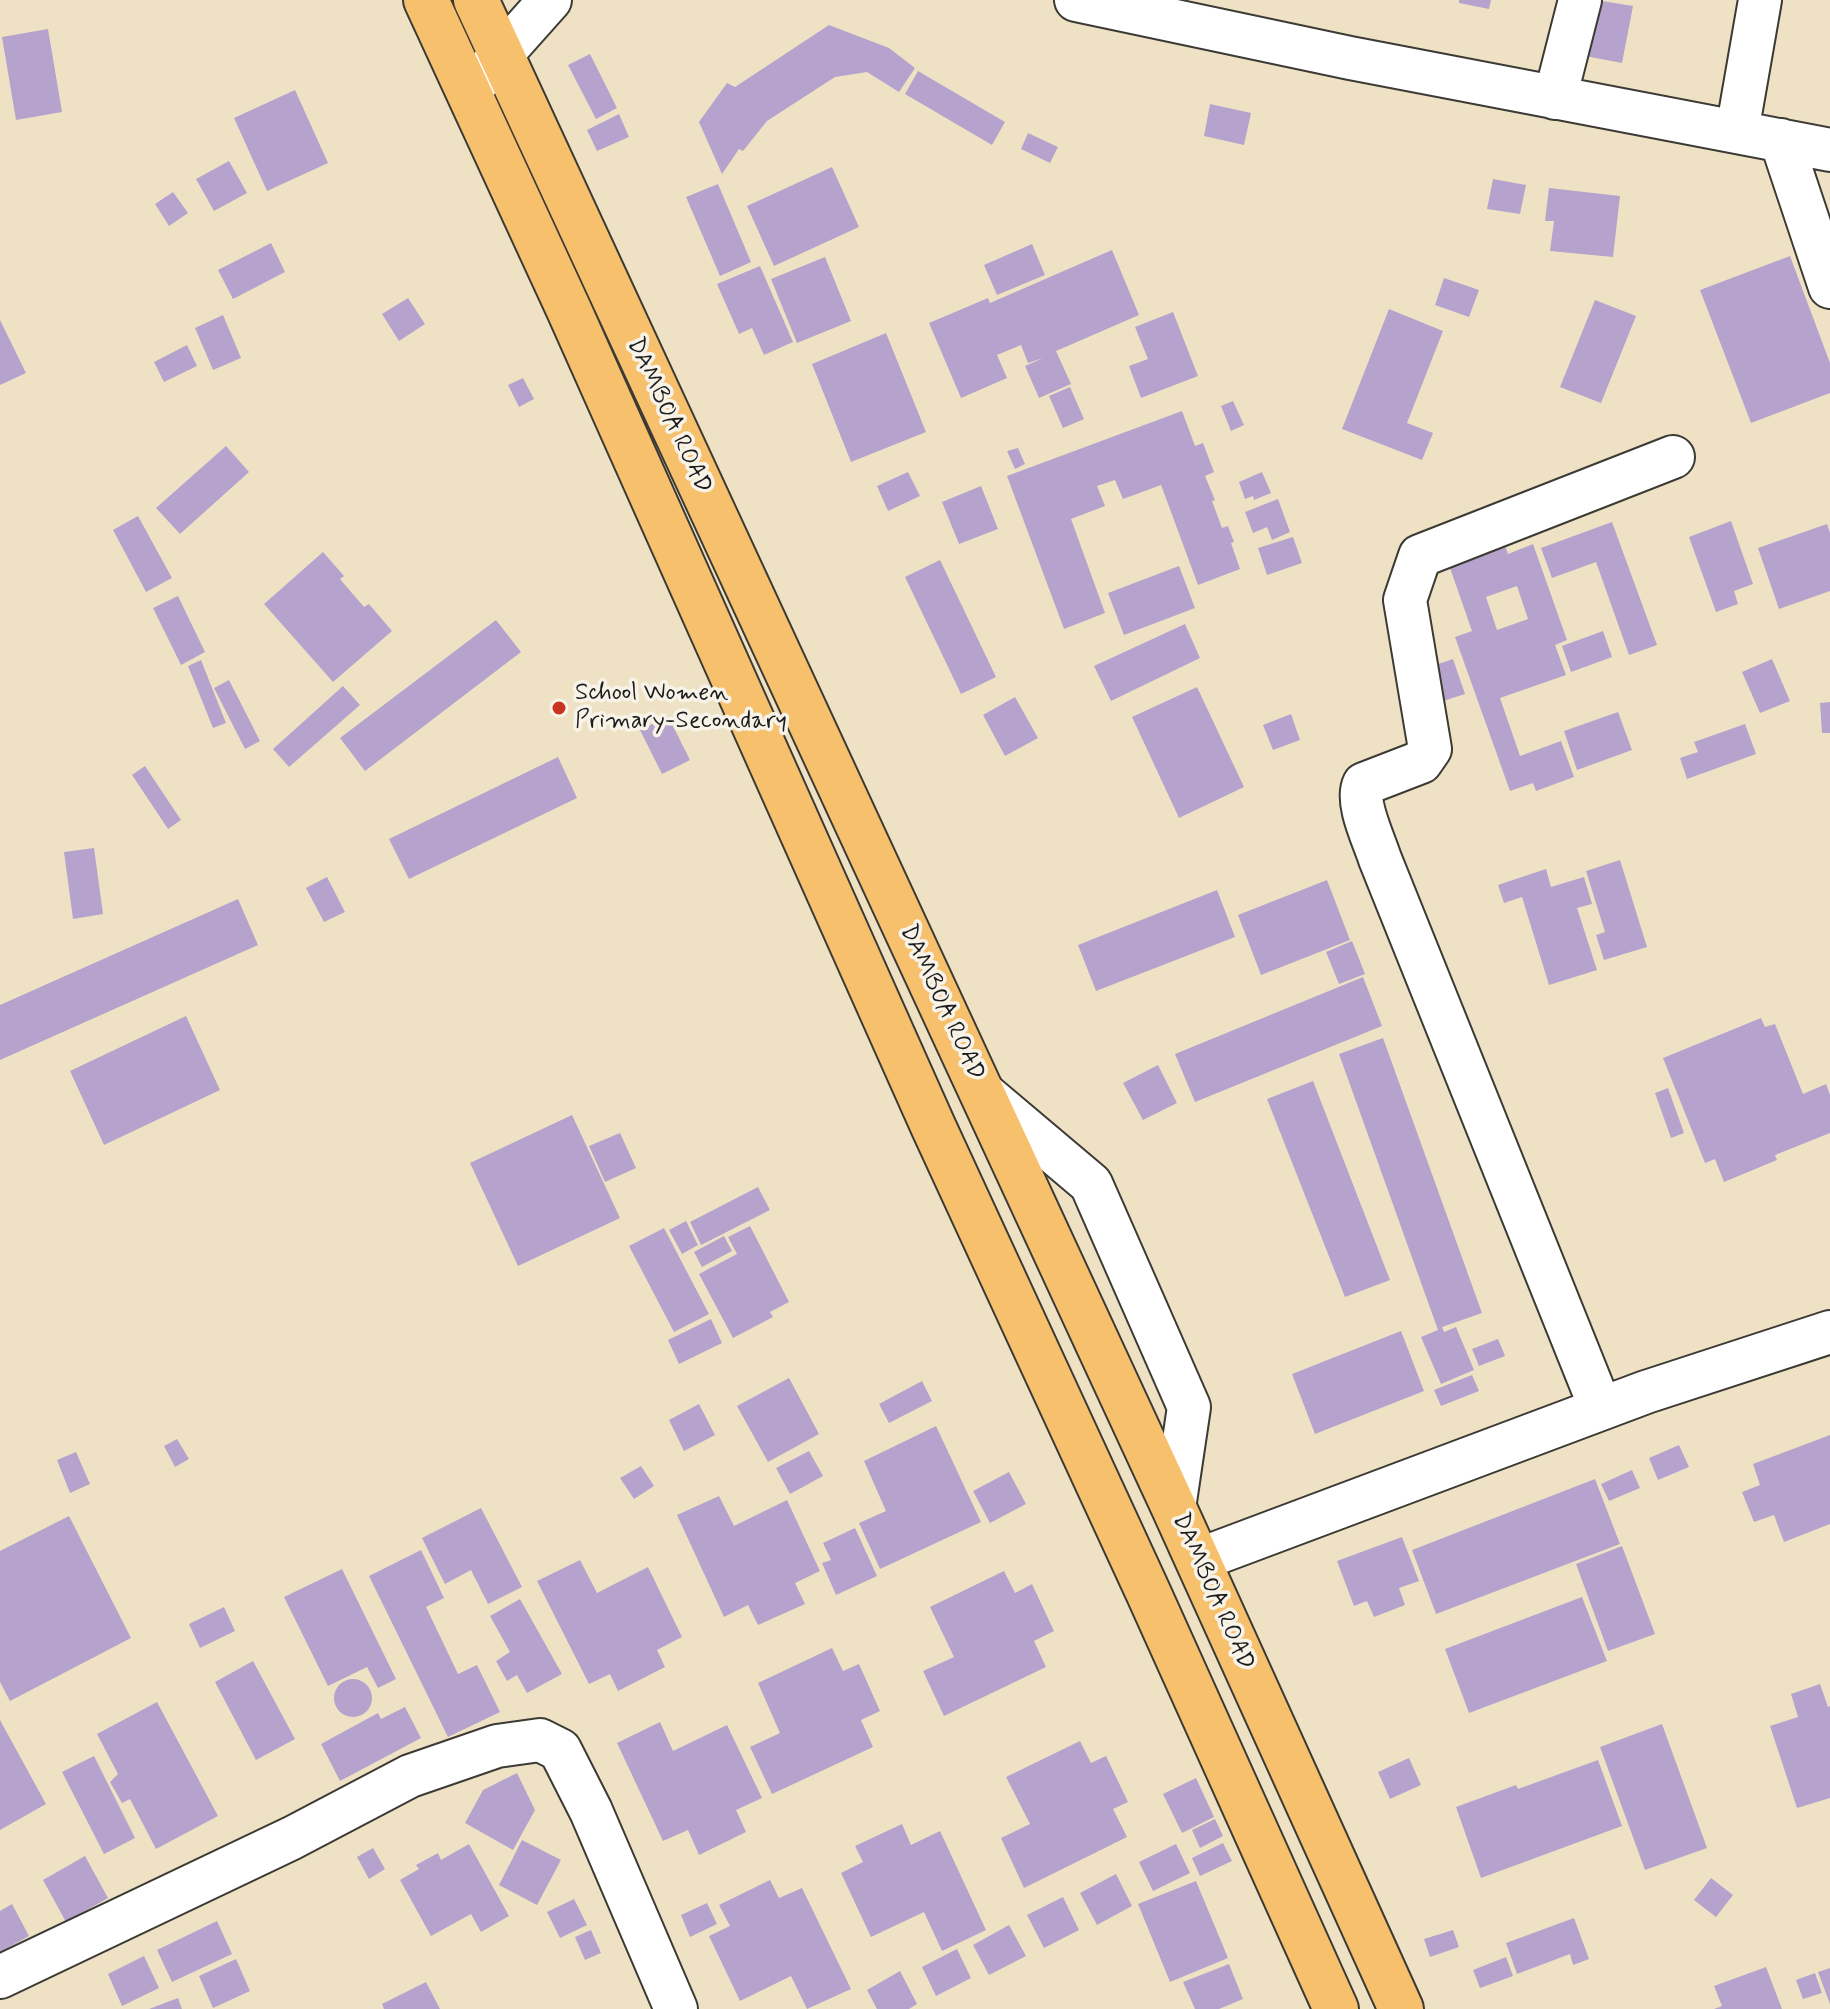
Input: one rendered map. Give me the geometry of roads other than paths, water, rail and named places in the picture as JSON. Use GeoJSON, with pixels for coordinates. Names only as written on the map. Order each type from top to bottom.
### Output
{"type":"FeatureCollection","features":[{"type":"Feature","properties":{"kind":"main road","name":"DAMBOA ROAD"},"geometry":{"type":"LineString","coordinates":[[426,0],[575,324],[933,1126],[1336,2009]]}},
{"type":"Feature","properties":{"kind":"main road","name":"DAMBOA ROAD"},"geometry":{"type":"LineString","coordinates":[[476,0],[1198,1560],[1401,2009]]}},
{"type":"Feature","properties":{"kind":"street"},"geometry":{"type":"LineString","coordinates":[[468,92],[550,0]]}},
{"type":"Feature","properties":{"kind":"street"},"geometry":{"type":"LineString","coordinates":[[1076,0],[1350,58],[1830,150]]}},
{"type":"Feature","properties":{"kind":"street"},"geometry":{"type":"LineString","coordinates":[[1555,98],[1580,0]]}},
{"type":"Feature","properties":{"kind":"street"},"geometry":{"type":"LineString","coordinates":[[1737,132],[1760,0]]}},
{"type":"Feature","properties":{"kind":"street"},"geometry":{"type":"LineString","coordinates":[[1781,140],[1830,287]]}},
{"type":"Feature","properties":{"kind":"street"},"geometry":{"type":"LineString","coordinates":[[1601,1409],[1380,859],[1360,792],[1364,784],[1421,762],[1430,749],[1405,600],[1420,556],[1673,457]]}},
{"type":"Feature","properties":{"kind":"street"},"geometry":{"type":"LineString","coordinates":[[982,1092],[1091,1184],[1189,1407],[1174,1508]]}},
{"type":"Feature","properties":{"kind":"street"},"geometry":{"type":"LineString","coordinates":[[1198,1560],[1601,1409],[1830,1332]]}},
{"type":"Feature","properties":{"kind":"street"},"geometry":{"type":"LineString","coordinates":[[0,1977],[292,1838],[410,1776],[497,1746],[540,1740],[560,1750],[591,1811],[676,2009]]}},
{"type":"Feature","properties":{"kind":"place","name":"School Women Primary-Secondary"},"geometry":{"type":"Point","coordinates":[559,708]}}]}
